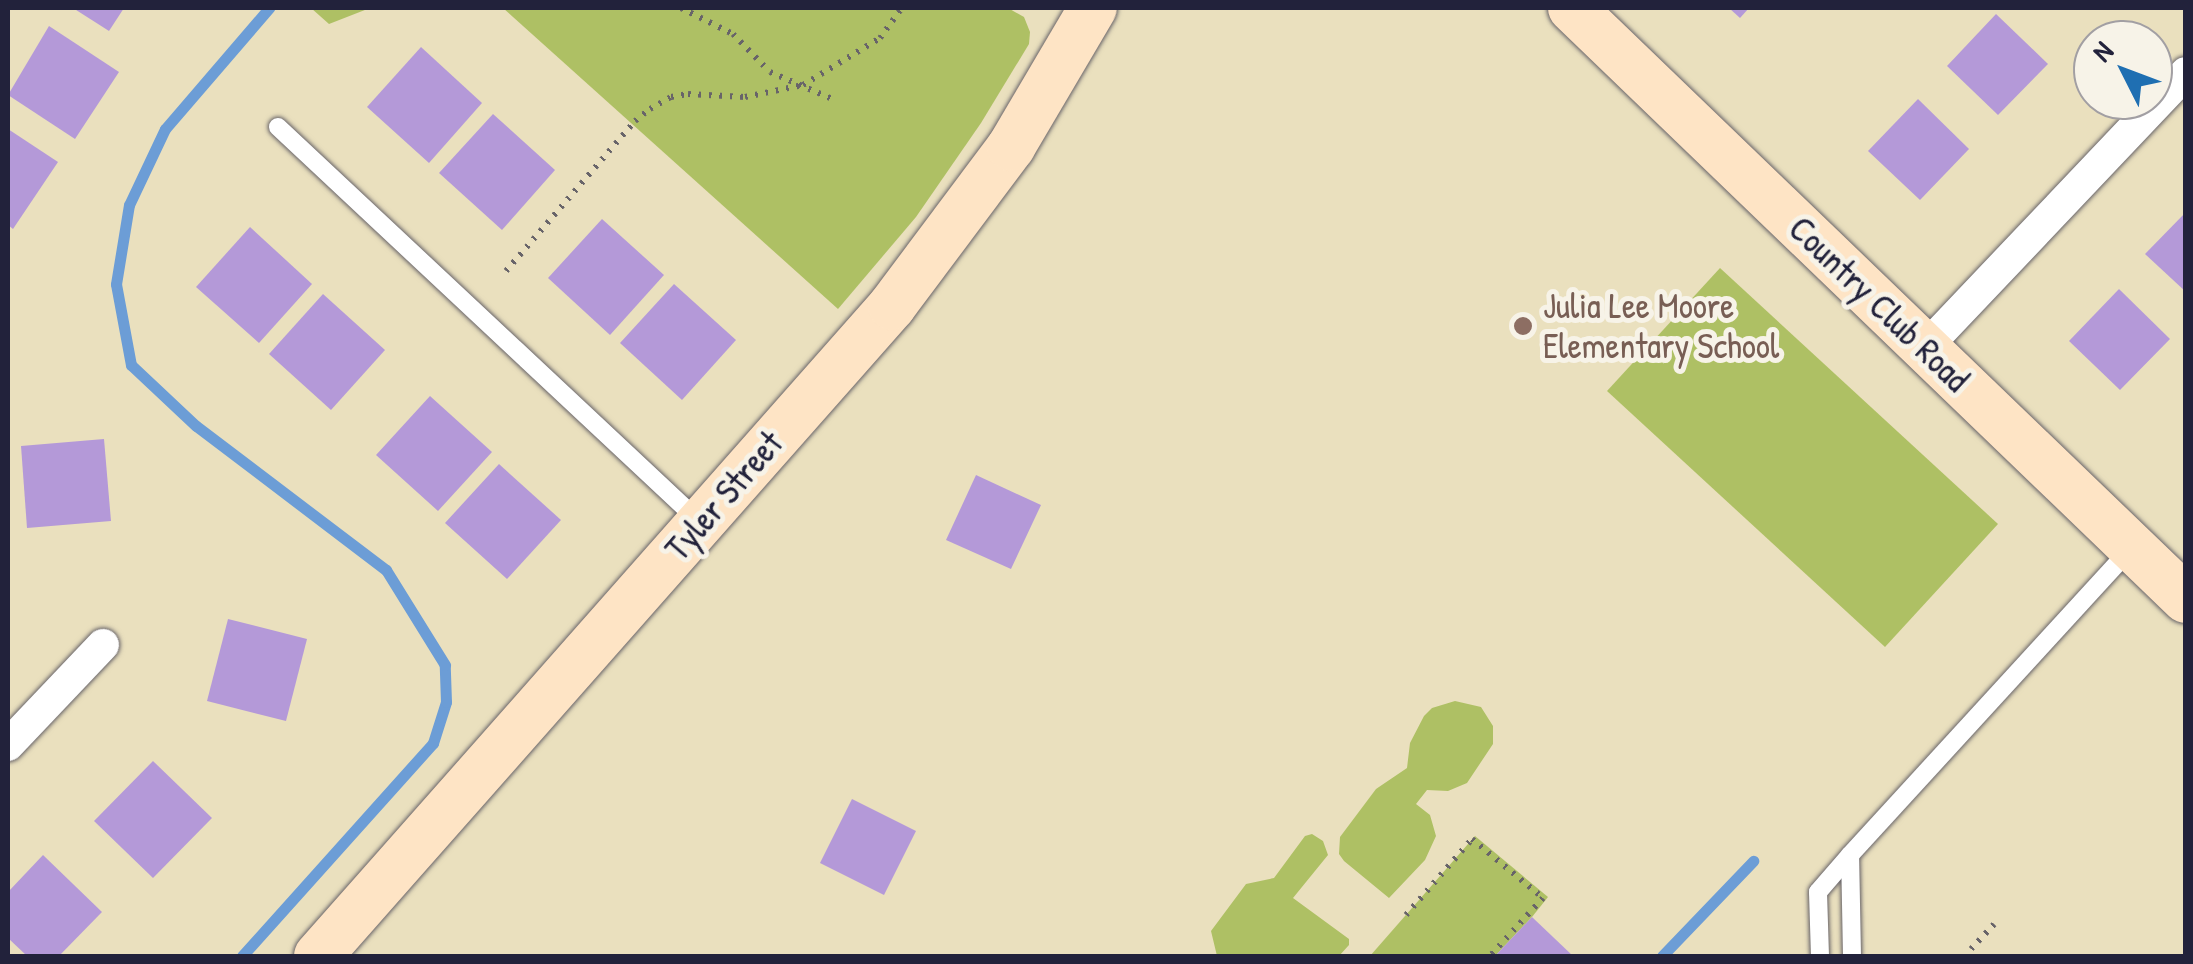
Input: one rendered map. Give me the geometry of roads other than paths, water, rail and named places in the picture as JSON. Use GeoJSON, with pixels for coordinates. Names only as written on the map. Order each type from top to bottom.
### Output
{"type":"FeatureCollection","features":[{"type":"Feature","properties":{"kind":"street","name":"Tyler Street"},"geometry":{"type":"LineString","coordinates":[[318,956],[949,236],[1012,147],[1094,8]]}},
{"type":"Feature","properties":{"kind":"street","name":"Country Club Road"},"geometry":{"type":"LineString","coordinates":[[1572,8],[2186,599]]}},
{"type":"Feature","properties":{"kind":"street"},"geometry":{"type":"LineString","coordinates":[[1925,348],[2186,73]]}},
{"type":"Feature","properties":{"kind":"street"},"geometry":{"type":"LineString","coordinates":[[8,745],[103,645]]}},
{"type":"Feature","properties":{"kind":"lane"},"geometry":{"type":"LineString","coordinates":[[278,127],[700,522]]}},
{"type":"Feature","properties":{"kind":"lane"},"geometry":{"type":"LineString","coordinates":[[1820,956],[1818,892],[2132,548]]}},
{"type":"Feature","properties":{"kind":"lane"},"geometry":{"type":"LineString","coordinates":[[1850,856],[1852,956]]}},
{"type":"Feature","properties":{"kind":"waterway"},"geometry":{"type":"LineString","coordinates":[[242,956],[433,743],[446,702],[445,665],[386,570],[196,426],[131,365],[116,284],[129,205],[165,129],[269,8]]}},
{"type":"Feature","properties":{"kind":"waterway"},"geometry":{"type":"LineString","coordinates":[[1662,956],[1753,861]]}},
{"type":"Feature","properties":{"kind":"place","name":"Julia Lee Moore Elementary School"},"geometry":{"type":"Point","coordinates":[1523,326]}}]}
